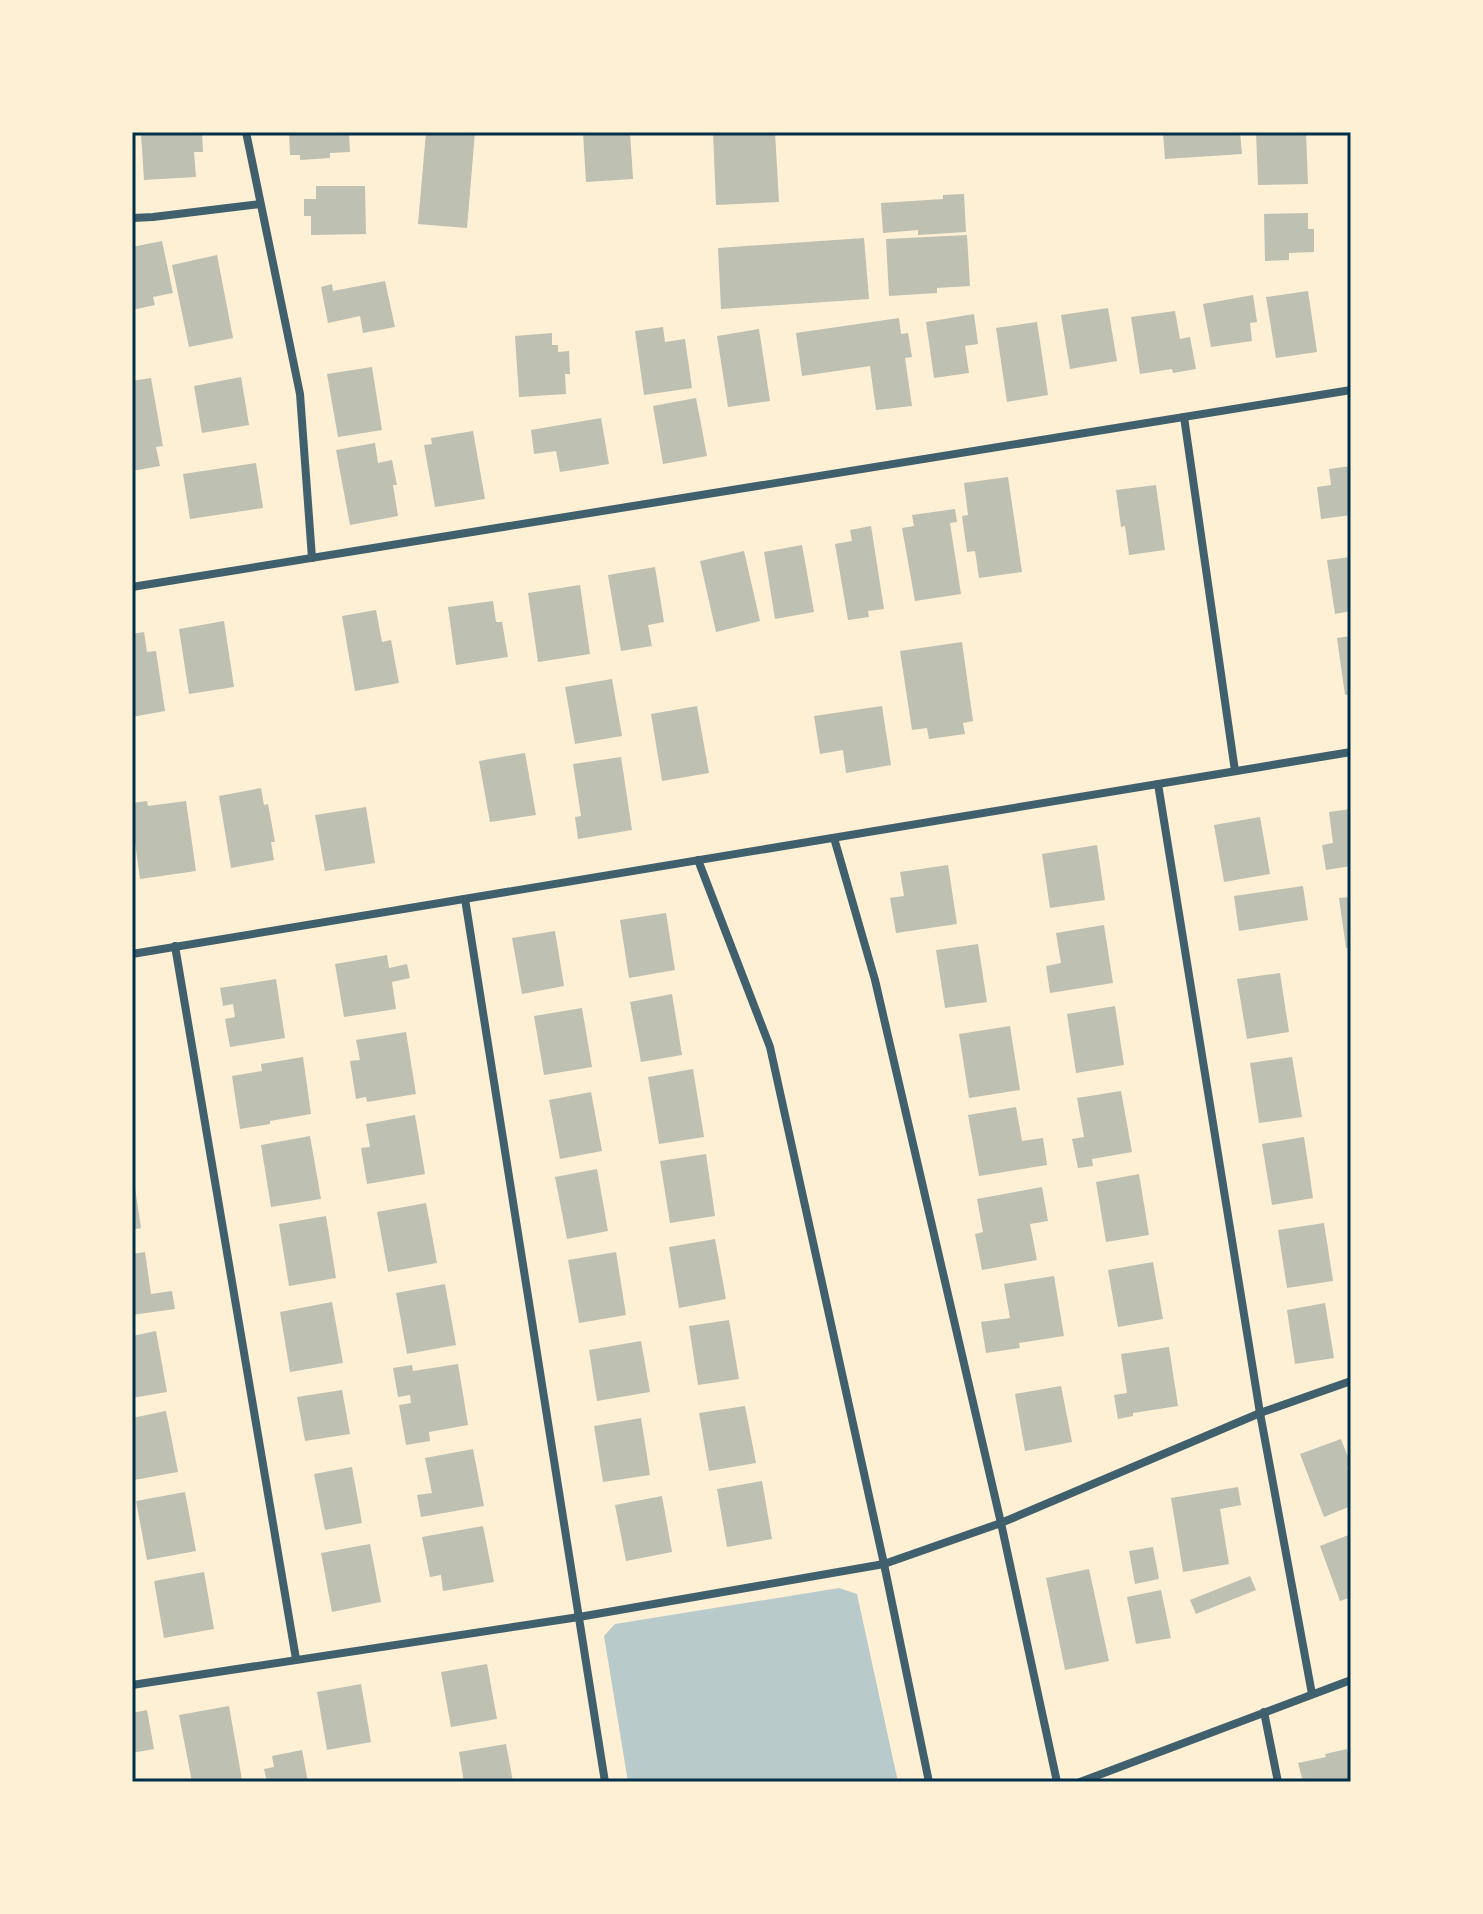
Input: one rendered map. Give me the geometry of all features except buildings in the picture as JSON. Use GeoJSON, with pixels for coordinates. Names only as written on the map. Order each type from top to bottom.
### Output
{"type":"FeatureCollection","features":[{"type":"Feature","properties":{"kind":"street"},"geometry":{"type":"LineString","coordinates":[[246,132],[300,394],[312,558]]}},
{"type":"Feature","properties":{"kind":"street"},"geometry":{"type":"LineString","coordinates":[[132,218],[260,204]]}},
{"type":"Feature","properties":{"kind":"street"},"geometry":{"type":"LineString","coordinates":[[132,587],[1351,390]]}},
{"type":"Feature","properties":{"kind":"street"},"geometry":{"type":"LineString","coordinates":[[1184,417],[1235,771]]}},
{"type":"Feature","properties":{"kind":"street"},"geometry":{"type":"LineString","coordinates":[[132,954],[1351,752]]}},
{"type":"Feature","properties":{"kind":"street"},"geometry":{"type":"LineString","coordinates":[[1158,784],[1260,1413],[1312,1694]]}},
{"type":"Feature","properties":{"kind":"street"},"geometry":{"type":"LineString","coordinates":[[834,838],[875,980],[1001,1523],[1057,1782]]}},
{"type":"Feature","properties":{"kind":"street"},"geometry":{"type":"LineString","coordinates":[[698,860],[770,1047],[929,1782]]}},
{"type":"Feature","properties":{"kind":"street"},"geometry":{"type":"LineString","coordinates":[[465,899],[605,1782]]}},
{"type":"Feature","properties":{"kind":"street"},"geometry":{"type":"LineString","coordinates":[[175,946],[296,1659]]}},
{"type":"Feature","properties":{"kind":"street"},"geometry":{"type":"LineString","coordinates":[[132,1685],[579,1617],[884,1564],[1001,1523],[1260,1413],[1351,1381]]}},
{"type":"Feature","properties":{"kind":"street"},"geometry":{"type":"LineString","coordinates":[[1080,1782],[1351,1680]]}},
{"type":"Feature","properties":{"kind":"street"},"geometry":{"type":"LineString","coordinates":[[1264,1712],[1278,1782]]}},
{"type":"Feature","properties":{"kind":"shaded area"},"geometry":{"type":"Polygon","coordinates":[[[839,1588],[857,1594],[898,1782],[628,1782],[604,1636],[615,1624],[839,1588]]]}}]}
